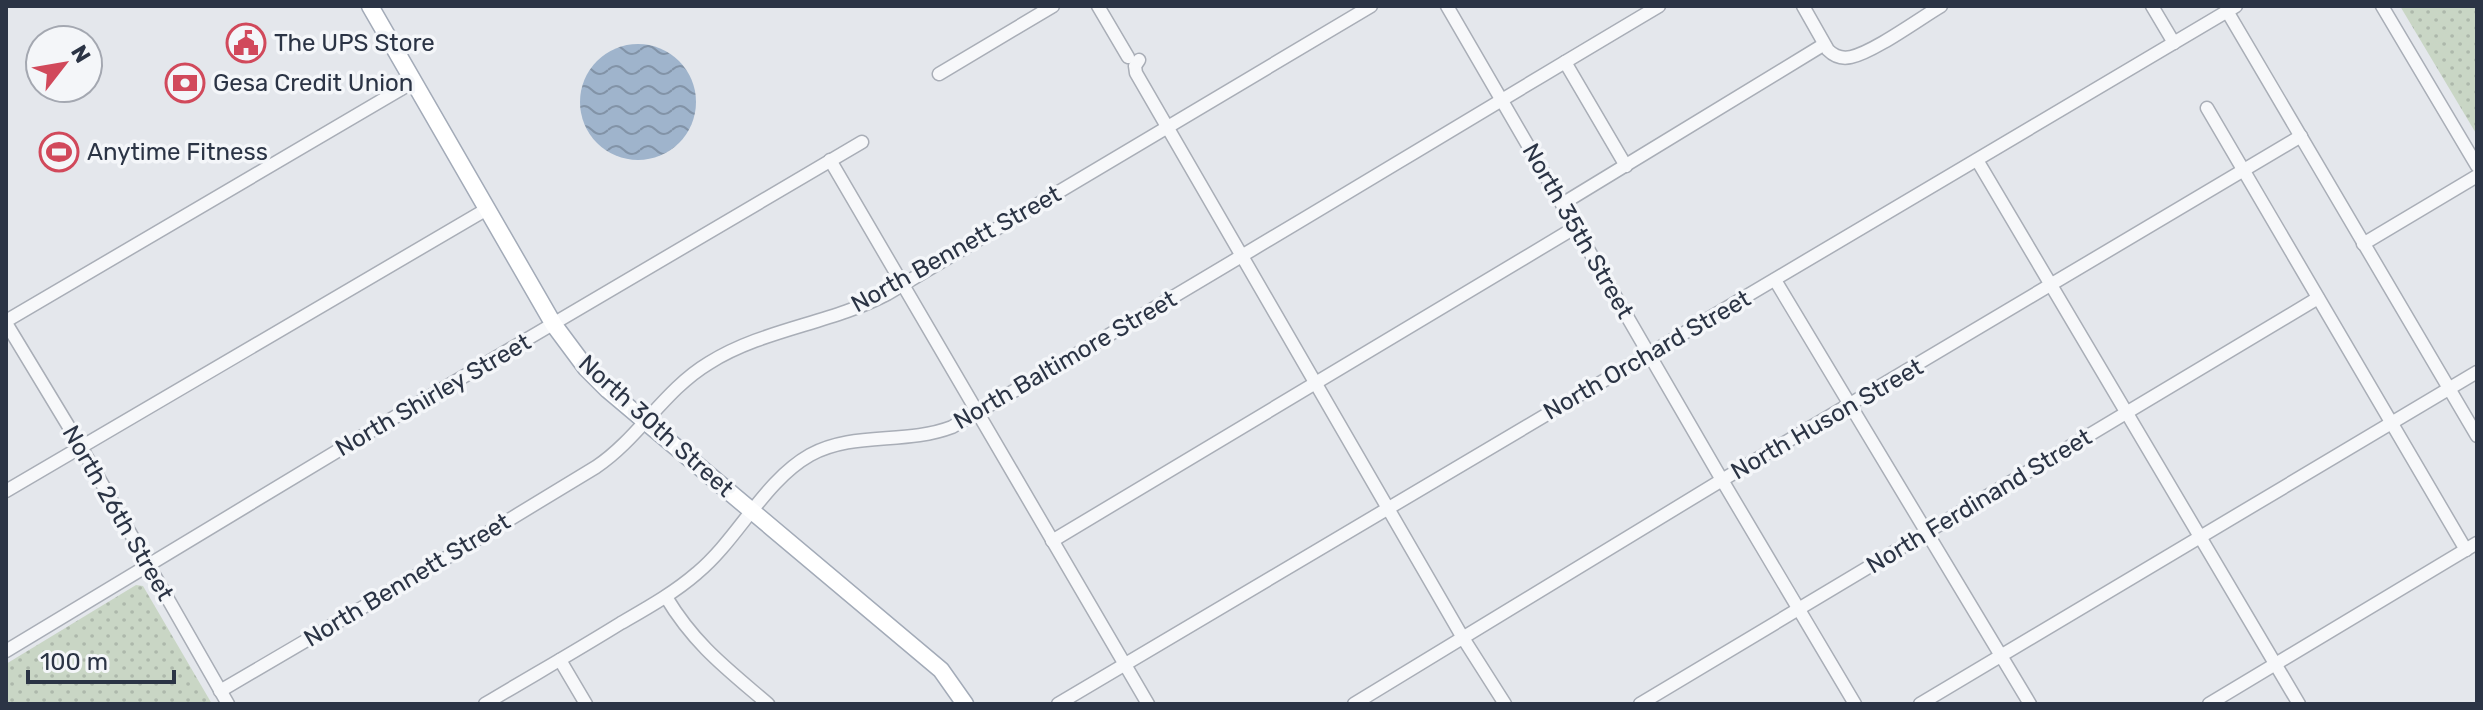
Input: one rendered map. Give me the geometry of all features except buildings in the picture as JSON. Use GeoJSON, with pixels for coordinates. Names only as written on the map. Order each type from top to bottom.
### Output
{"type":"FeatureCollection","features":[{"type":"Feature","properties":{"kind":"main road","name":"North 30th Street"},"geometry":{"type":"LineString","coordinates":[[377,8],[413,82],[554,325],[594,377],[941,670],[965,704]]}},
{"type":"Feature","properties":{"kind":"street"},"geometry":{"type":"LineString","coordinates":[[939,74],[1053,6]]}},
{"type":"Feature","properties":{"kind":"street"},"geometry":{"type":"LineString","coordinates":[[1098,6],[1134,59],[1136,73],[1167,127],[1463,638],[1505,704]]}},
{"type":"Feature","properties":{"kind":"street","name":"North Bennett Street"},"geometry":{"type":"LineString","coordinates":[[220,691],[596,467],[623,447],[681,383],[726,352],[860,306],[902,285],[1371,6]]}},
{"type":"Feature","properties":{"kind":"street","name":"North 35th Street"},"geometry":{"type":"LineString","coordinates":[[1447,6],[1855,704]]}},
{"type":"Feature","properties":{"kind":"street","name":"North Baltimore Street"},"geometry":{"type":"LineString","coordinates":[[485,704],[666,597],[705,566],[789,470],[818,451],[844,441],[910,438],[952,427],[1659,6]]}},
{"type":"Feature","properties":{"kind":"street"},"geometry":{"type":"LineString","coordinates":[[1803,6],[1823,45],[1836,56],[1855,56],[1941,6]]}},
{"type":"Feature","properties":{"kind":"street"},"geometry":{"type":"LineString","coordinates":[[2152,6],[2174,43]]}},
{"type":"Feature","properties":{"kind":"street"},"geometry":{"type":"LineString","coordinates":[[2382,6],[2477,166]]}},
{"type":"Feature","properties":{"kind":"street"},"geometry":{"type":"LineString","coordinates":[[2231,9],[2363,244],[2477,436]]}},
{"type":"Feature","properties":{"kind":"street","name":"North Orchard Street"},"geometry":{"type":"LineString","coordinates":[[1058,704],[2231,9]]}},
{"type":"Feature","properties":{"kind":"street"},"geometry":{"type":"LineString","coordinates":[[1562,204],[1823,45]]}},
{"type":"Feature","properties":{"kind":"street"},"geometry":{"type":"LineString","coordinates":[[1565,62],[1626,166]]}},
{"type":"Feature","properties":{"kind":"street"},"geometry":{"type":"LineString","coordinates":[[6,322],[413,82]]}},
{"type":"Feature","properties":{"kind":"street"},"geometry":{"type":"LineString","coordinates":[[2207,108],[2392,422],[2474,546],[2209,704]]}},
{"type":"Feature","properties":{"kind":"street","name":"North Huson Street"},"geometry":{"type":"LineString","coordinates":[[1354,704],[1722,480],[2301,136]]}},
{"type":"Feature","properties":{"kind":"street","name":"North Shirley Street"},"geometry":{"type":"LineString","coordinates":[[6,651],[349,444],[862,142]]}},
{"type":"Feature","properties":{"kind":"street"},"geometry":{"type":"LineString","coordinates":[[830,160],[1148,704]]}},
{"type":"Feature","properties":{"kind":"street"},"geometry":{"type":"LineString","coordinates":[[1977,160],[2299,704]]}},
{"type":"Feature","properties":{"kind":"street"},"geometry":{"type":"LineString","coordinates":[[2363,244],[2477,176]]}},
{"type":"Feature","properties":{"kind":"street"},"geometry":{"type":"LineString","coordinates":[[6,491],[487,209]]}},
{"type":"Feature","properties":{"kind":"street"},"geometry":{"type":"LineString","coordinates":[[1052,541],[1576,227]]}},
{"type":"Feature","properties":{"kind":"street"},"geometry":{"type":"LineString","coordinates":[[1775,280],[2030,704]]}},
{"type":"Feature","properties":{"kind":"street","name":"North Ferdinand Street"},"geometry":{"type":"LineString","coordinates":[[1640,704],[2318,298]]}},
{"type":"Feature","properties":{"kind":"street","name":"North 26th Street"},"geometry":{"type":"LineString","coordinates":[[6,322],[228,704]]}},
{"type":"Feature","properties":{"kind":"street"},"geometry":{"type":"LineString","coordinates":[[1920,704],[2477,372]]}},
{"type":"Feature","properties":{"kind":"street"},"geometry":{"type":"LineString","coordinates":[[666,597],[696,640],[768,704]]}},
{"type":"Feature","properties":{"kind":"street"},"geometry":{"type":"LineString","coordinates":[[560,660],[586,704]]}},
{"type":"Feature","properties":{"kind":"green space"},"geometry":{"type":"Polygon","coordinates":[[[2400,6],[2477,6],[2477,135],[2400,6]]]}},
{"type":"Feature","properties":{"kind":"green space"},"geometry":{"type":"Polygon","coordinates":[[[136,585],[143,586],[212,704],[6,704],[6,664],[136,585]]]}},
{"type":"Feature","properties":{"kind":"water"},"geometry":{"type":"Polygon","coordinates":[[[638,44],[660,48],[679,61],[692,80],[696,102],[692,124],[679,143],[660,156],[638,160],[616,156],[597,143],[584,124],[580,102],[584,80],[597,61],[616,48],[638,44]]]}},
{"type":"Feature","properties":{"kind":"place","name":"The UPS Store"},"geometry":{"type":"Point","coordinates":[246,43]}},
{"type":"Feature","properties":{"kind":"place","name":"Gesa Credit Union"},"geometry":{"type":"Point","coordinates":[185,83]}},
{"type":"Feature","properties":{"kind":"place","name":"Anytime Fitness"},"geometry":{"type":"Point","coordinates":[59,152]}}]}
